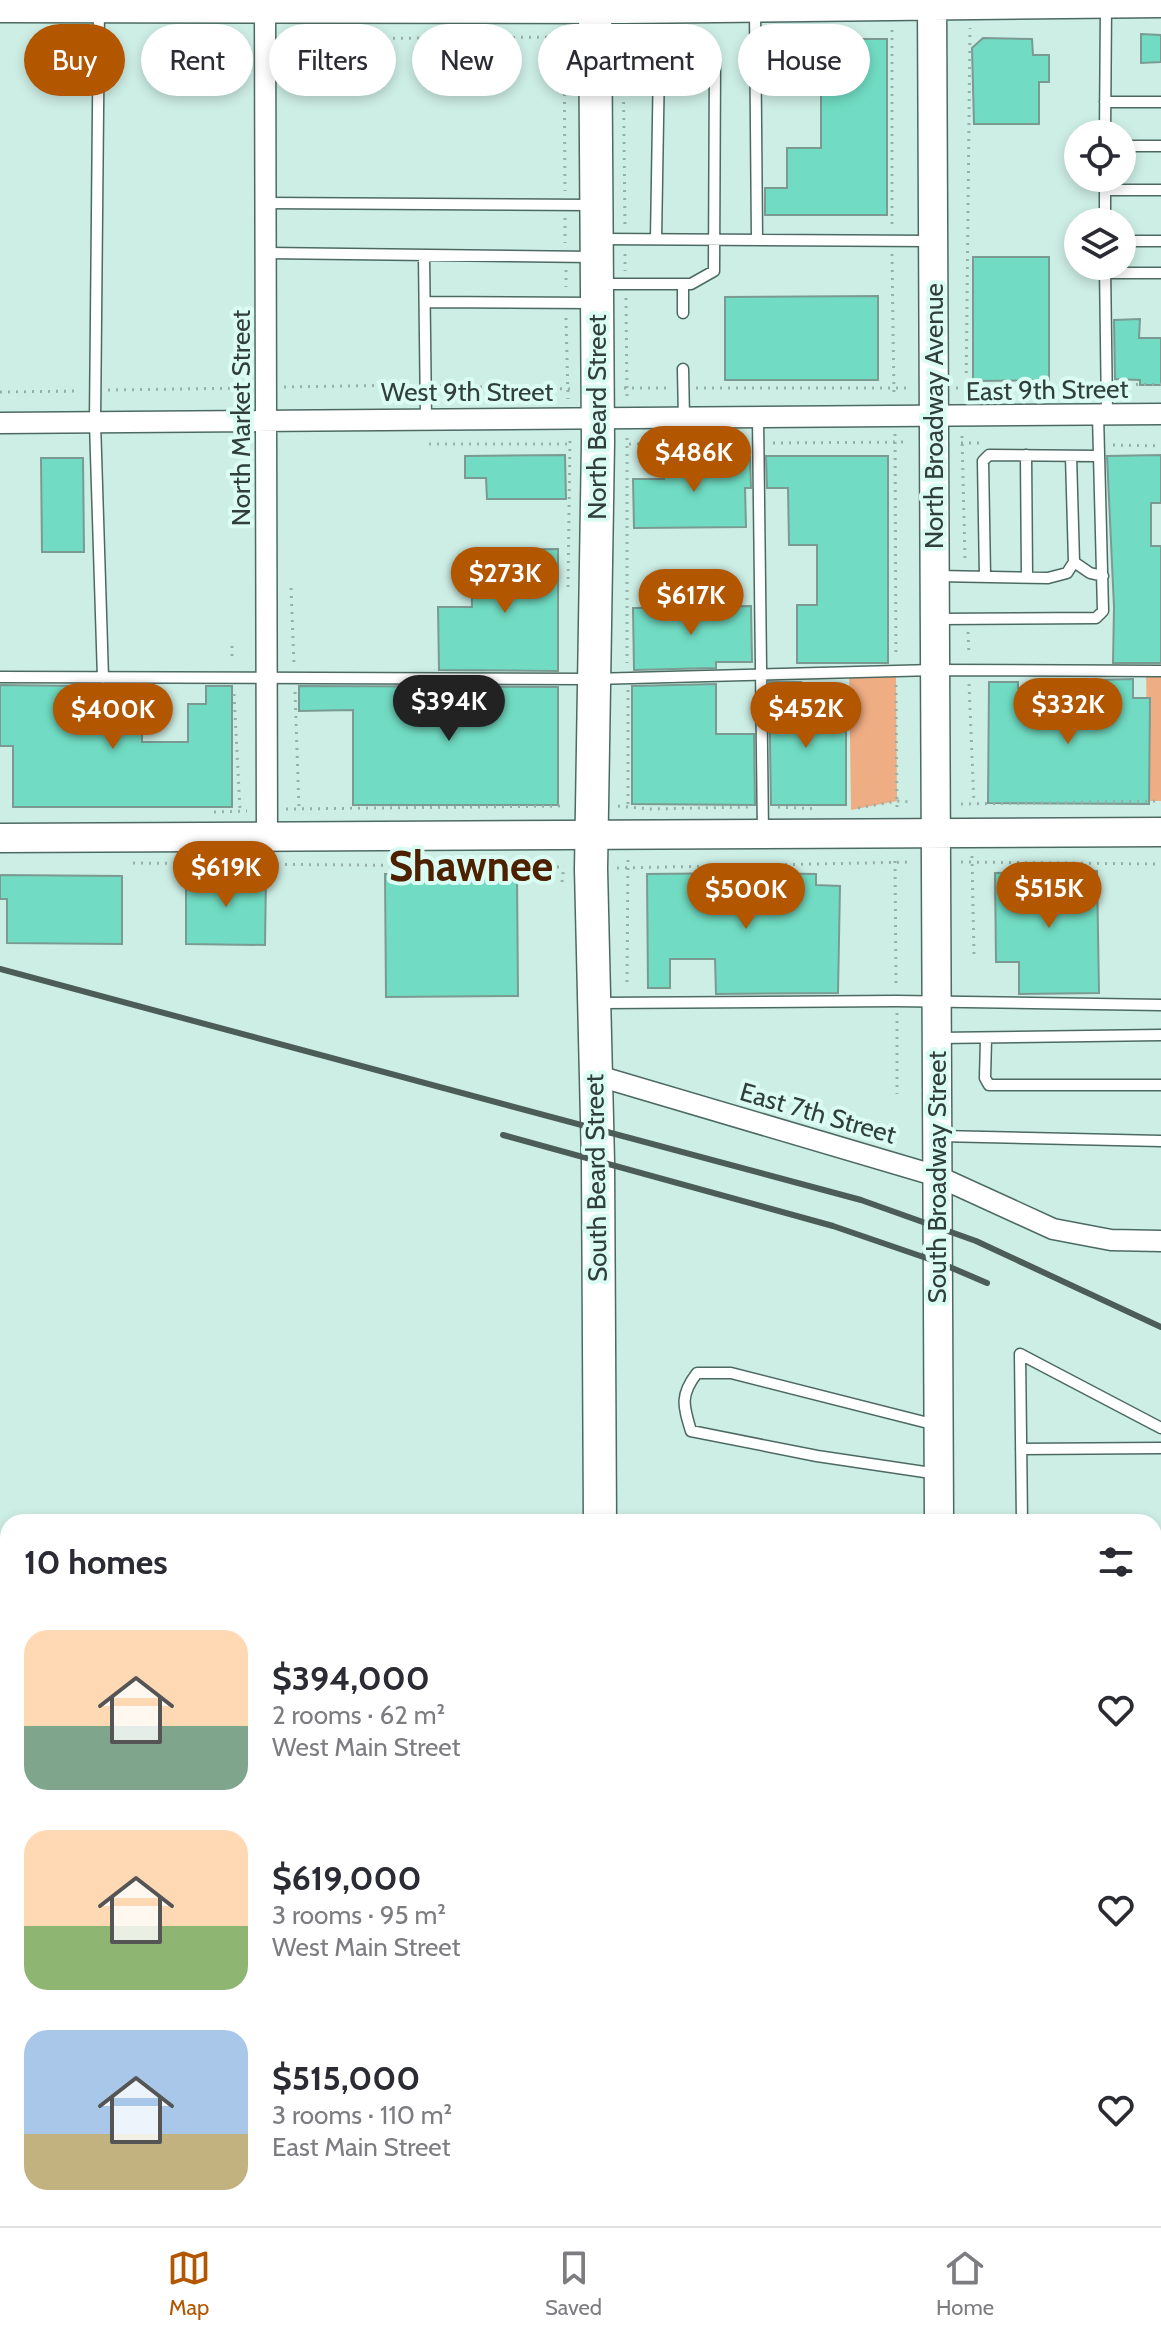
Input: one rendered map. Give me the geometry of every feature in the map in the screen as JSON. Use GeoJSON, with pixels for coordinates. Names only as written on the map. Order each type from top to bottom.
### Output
{"type":"FeatureCollection","features":[{"type":"Feature","properties":{"kind":"main road","name":"North Beard Street"},"geometry":{"type":"LineString","coordinates":[[584,825],[593,679],[598,418],[596,270],[581,204],[604,6]]}},
{"type":"Feature","properties":{"kind":"main road","name":"South Beard Street"},"geometry":{"type":"LineString","coordinates":[[584,825],[572,873],[593,1003],[600,1514]]}},
{"type":"Feature","properties":{"kind":"street"},"geometry":{"type":"LineString","coordinates":[[0,8],[99,4],[563,8],[1149,2]]}},
{"type":"Feature","properties":{"kind":"street","name":"North Broadway Avenue"},"geometry":{"type":"LineString","coordinates":[[932,3],[936,847]]}},
{"type":"Feature","properties":{"kind":"street","name":"North Market Street"},"geometry":{"type":"LineString","coordinates":[[254,824],[267,678],[266,4]]}},
{"type":"Feature","properties":{"kind":"street","name":"East 9th Street"},"geometry":{"type":"LineString","coordinates":[[934,430],[1102,415],[1161,414]]}},
{"type":"Feature","properties":{"kind":"street","name":"West 9th Street"},"geometry":{"type":"LineString","coordinates":[[0,423],[898,417],[934,430]]}},
{"type":"Feature","properties":{"kind":"street"},"geometry":{"type":"LineString","coordinates":[[0,838],[254,824],[584,825],[628,835],[762,820],[895,833],[936,847],[1161,832]]}},
{"type":"Feature","properties":{"kind":"street","name":"South Broadway Street"},"geometry":{"type":"LineString","coordinates":[[936,847],[939,1514]]}},
{"type":"Feature","properties":{"kind":"street","name":"East 7th Street"},"geometry":{"type":"LineString","coordinates":[[595,1075],[937,1176],[1053,1229],[1111,1240],[1161,1241]]}},
{"type":"Feature","properties":{"kind":"lane"},"geometry":{"type":"LineString","coordinates":[[1105,120],[1106,2]]}},
{"type":"Feature","properties":{"kind":"lane"},"geometry":{"type":"LineString","coordinates":[[99,4],[95,422],[103,678]]}},
{"type":"Feature","properties":{"kind":"lane"},"geometry":{"type":"LineString","coordinates":[[755,4],[757,240]]}},
{"type":"Feature","properties":{"kind":"lane"},"geometry":{"type":"LineString","coordinates":[[267,253],[424,255],[596,270],[691,284],[714,271],[715,61],[710,50],[686,46],[667,48],[659,61],[656,239]]}},
{"type":"Feature","properties":{"kind":"lane"},"geometry":{"type":"LineString","coordinates":[[1105,102],[1161,102]]}},
{"type":"Feature","properties":{"kind":"lane"},"geometry":{"type":"LineString","coordinates":[[1136,146],[1161,146]]}},
{"type":"Feature","properties":{"kind":"lane"},"geometry":{"type":"LineString","coordinates":[[1136,187],[1161,190]]}},
{"type":"Feature","properties":{"kind":"lane"},"geometry":{"type":"LineString","coordinates":[[266,203],[581,204]]}},
{"type":"Feature","properties":{"kind":"lane"},"geometry":{"type":"LineString","coordinates":[[425,302],[596,270],[656,239],[933,241]]}},
{"type":"Feature","properties":{"kind":"lane"},"geometry":{"type":"LineString","coordinates":[[1136,241],[1161,241]]}},
{"type":"Feature","properties":{"kind":"lane"},"geometry":{"type":"LineString","coordinates":[[424,255],[426,419]]}},
{"type":"Feature","properties":{"kind":"lane"},"geometry":{"type":"LineString","coordinates":[[1136,272],[1161,273]]}},
{"type":"Feature","properties":{"kind":"lane"},"geometry":{"type":"LineString","coordinates":[[935,619],[1096,618],[1103,611],[1098,450],[1102,415],[1105,280]]}},
{"type":"Feature","properties":{"kind":"lane"},"geometry":{"type":"LineString","coordinates":[[683,284],[683,313]]}},
{"type":"Feature","properties":{"kind":"lane"},"geometry":{"type":"LineString","coordinates":[[683,369],[684,419]]}},
{"type":"Feature","properties":{"kind":"lane"},"geometry":{"type":"LineString","coordinates":[[758,419],[762,820]]}},
{"type":"Feature","properties":{"kind":"lane"},"geometry":{"type":"LineString","coordinates":[[985,576],[983,461],[989,455],[1071,456],[1098,450]]}},
{"type":"Feature","properties":{"kind":"lane"},"geometry":{"type":"LineString","coordinates":[[1026,455],[1027,577]]}},
{"type":"Feature","properties":{"kind":"lane"},"geometry":{"type":"LineString","coordinates":[[935,576],[1048,578],[1067,573],[1074,562],[1071,456]]}},
{"type":"Feature","properties":{"kind":"lane"},"geometry":{"type":"LineString","coordinates":[[1074,562],[1090,573],[1103,576]]}},
{"type":"Feature","properties":{"kind":"lane"},"geometry":{"type":"LineString","coordinates":[[0,677],[593,679],[935,670],[1161,671]]}},
{"type":"Feature","properties":{"kind":"lane"},"geometry":{"type":"LineString","coordinates":[[593,1003],[896,1001],[1161,1005]]}},
{"type":"Feature","properties":{"kind":"lane"},"geometry":{"type":"LineString","coordinates":[[936,1038],[1161,1035]]}},
{"type":"Feature","properties":{"kind":"lane"},"geometry":{"type":"LineString","coordinates":[[986,1038],[985,1078],[989,1085],[1161,1085]]}},
{"type":"Feature","properties":{"kind":"lane"},"geometry":{"type":"LineString","coordinates":[[937,1136],[1161,1141]]}},
{"type":"Feature","properties":{"kind":"lane"},"geometry":{"type":"LineString","coordinates":[[1022,1514],[1020,1354],[1161,1428]]}},
{"type":"Feature","properties":{"kind":"lane"},"geometry":{"type":"LineString","coordinates":[[938,1426],[731,1373],[697,1373],[684,1389],[684,1409],[691,1431],[817,1456],[938,1474]]}},
{"type":"Feature","properties":{"kind":"lane"},"geometry":{"type":"LineString","coordinates":[[1021,1449],[1161,1448]]}},
{"type":"Feature","properties":{"kind":"path"},"geometry":{"type":"LineString","coordinates":[[429,444],[570,444],[598,418],[596,270],[604,6]]}},
{"type":"Feature","properties":{"kind":"path"},"geometry":{"type":"LineString","coordinates":[[892,6],[892,388],[898,417],[894,442],[897,1094]]}},
{"type":"Feature","properties":{"kind":"path"},"geometry":{"type":"LineString","coordinates":[[563,8],[581,204],[596,270],[566,389],[627,444],[894,442],[934,430],[991,443]]}},
{"type":"Feature","properties":{"kind":"path"},"geometry":{"type":"LineString","coordinates":[[568,600],[570,444]]}},
{"type":"Feature","properties":{"kind":"path"},"geometry":{"type":"LineString","coordinates":[[627,444],[627,982]]}},
{"type":"Feature","properties":{"kind":"path"},"geometry":{"type":"LineString","coordinates":[[1098,450],[1161,446]]}},
{"type":"Feature","properties":{"kind":"path"},"geometry":{"type":"LineString","coordinates":[[291,588],[299,809]]}},
{"type":"Feature","properties":{"kind":"path"},"geometry":{"type":"LineString","coordinates":[[232,646],[233,678],[254,824],[241,865]]}},
{"type":"Feature","properties":{"kind":"path"},"geometry":{"type":"LineString","coordinates":[[851,810],[897,801],[1161,801]]}},
{"type":"Feature","properties":{"kind":"path"},"geometry":{"type":"LineString","coordinates":[[210,812],[254,824],[299,809],[584,825],[628,806],[762,820],[821,809]]}},
{"type":"Feature","properties":{"kind":"path"},"geometry":{"type":"LineString","coordinates":[[572,873],[584,825]]}},
{"type":"Feature","properties":{"kind":"path"},"geometry":{"type":"LineString","coordinates":[[121,862],[572,873],[628,868],[895,862],[936,847],[1161,864]]}},
{"type":"Feature","properties":{"kind":"shaded area"},"geometry":{"type":"Polygon","coordinates":[[[849,668],[896,671],[897,801],[851,810],[849,668]]]}},
{"type":"Feature","properties":{"kind":"shaded area"},"geometry":{"type":"Polygon","coordinates":[[[1146,670],[1161,670],[1161,801],[1148,801],[1146,670]]]}},
{"type":"Feature","properties":{"kind":"building"},"geometry":{"type":"Polygon","coordinates":[[[1141,34],[1161,35],[1161,62],[1141,63],[1141,34]]]}},
{"type":"Feature","properties":{"kind":"building"},"geometry":{"type":"Polygon","coordinates":[[[983,38],[1032,39],[1033,55],[1049,55],[1049,82],[1039,82],[1039,124],[974,124],[972,48],[983,38]]]}},
{"type":"Feature","properties":{"kind":"building"},"geometry":{"type":"Polygon","coordinates":[[[870,39],[887,39],[887,215],[765,215],[765,188],[787,188],[787,148],[821,148],[821,96],[870,96],[870,39]]]}},
{"type":"Feature","properties":{"kind":"building"},"geometry":{"type":"Polygon","coordinates":[[[973,257],[1049,257],[1049,380],[973,381],[973,257]]]}},
{"type":"Feature","properties":{"kind":"building"},"geometry":{"type":"Polygon","coordinates":[[[878,296],[878,380],[725,380],[725,297],[878,296]]]}},
{"type":"Feature","properties":{"kind":"building"},"geometry":{"type":"Polygon","coordinates":[[[1140,319],[1139,338],[1161,338],[1161,385],[1140,385],[1140,380],[1115,379],[1114,320],[1140,319]]]}},
{"type":"Feature","properties":{"kind":"building"},"geometry":{"type":"Polygon","coordinates":[[[565,455],[566,499],[487,499],[486,478],[465,478],[465,456],[565,455]]]}},
{"type":"Feature","properties":{"kind":"building"},"geometry":{"type":"Polygon","coordinates":[[[1161,455],[1161,503],[1151,503],[1151,546],[1161,546],[1161,663],[1113,663],[1114,607],[1107,456],[1161,455]]]}},
{"type":"Feature","properties":{"kind":"building"},"geometry":{"type":"Polygon","coordinates":[[[766,456],[888,456],[888,663],[797,663],[797,605],[817,605],[817,545],[789,545],[788,488],[767,488],[766,456]]]}},
{"type":"Feature","properties":{"kind":"building"},"geometry":{"type":"Polygon","coordinates":[[[750,457],[751,488],[745,488],[746,527],[634,528],[633,479],[664,479],[664,458],[750,457]]]}},
{"type":"Feature","properties":{"kind":"building"},"geometry":{"type":"Polygon","coordinates":[[[41,458],[83,458],[84,552],[42,552],[41,458]]]}},
{"type":"Feature","properties":{"kind":"building"},"geometry":{"type":"Polygon","coordinates":[[[558,549],[558,671],[439,670],[438,607],[472,607],[471,550],[558,549]]]}},
{"type":"Feature","properties":{"kind":"building"},"geometry":{"type":"Polygon","coordinates":[[[751,606],[752,662],[716,662],[716,668],[634,670],[633,608],[751,606]]]}},
{"type":"Feature","properties":{"kind":"building"},"geometry":{"type":"Polygon","coordinates":[[[1133,679],[1133,698],[1150,698],[1149,804],[988,803],[989,682],[1018,682],[1018,688],[1063,688],[1063,698],[1096,698],[1096,680],[1133,679]]]}},
{"type":"Feature","properties":{"kind":"building"},"geometry":{"type":"Polygon","coordinates":[[[769,682],[801,682],[801,708],[846,708],[846,805],[771,805],[769,682]]]}},
{"type":"Feature","properties":{"kind":"building"},"geometry":{"type":"Polygon","coordinates":[[[716,684],[716,734],[754,734],[755,805],[632,804],[632,686],[716,684]]]}},
{"type":"Feature","properties":{"kind":"building"},"geometry":{"type":"Polygon","coordinates":[[[0,685],[80,686],[80,693],[142,693],[142,742],[188,742],[188,704],[206,704],[206,686],[232,686],[232,807],[13,807],[13,746],[0,746],[0,685]]]}},
{"type":"Feature","properties":{"kind":"building"},"geometry":{"type":"Polygon","coordinates":[[[299,686],[558,687],[558,805],[353,805],[353,710],[299,711],[299,686]]]}},
{"type":"Feature","properties":{"kind":"building"},"geometry":{"type":"Polygon","coordinates":[[[1097,871],[1099,993],[1019,994],[1019,962],[996,962],[995,873],[1097,871]]]}},
{"type":"Feature","properties":{"kind":"building"},"geometry":{"type":"Polygon","coordinates":[[[517,873],[518,996],[386,997],[385,874],[517,873]]]}},
{"type":"Feature","properties":{"kind":"building"},"geometry":{"type":"Polygon","coordinates":[[[186,874],[266,875],[265,945],[186,944],[186,874]]]}},
{"type":"Feature","properties":{"kind":"building"},"geometry":{"type":"Polygon","coordinates":[[[647,874],[816,874],[816,885],[840,886],[838,993],[716,994],[715,959],[670,959],[670,988],[648,988],[647,874]]]}},
{"type":"Feature","properties":{"kind":"building"},"geometry":{"type":"Polygon","coordinates":[[[0,875],[122,876],[122,944],[7,943],[7,899],[0,899],[0,875]]]}},
{"type":"Feature","properties":{"kind":"railway"},"geometry":{"type":"LineString","coordinates":[[0,969],[861,1200],[976,1241],[1161,1327]]}},
{"type":"Feature","properties":{"kind":"railway"},"geometry":{"type":"LineString","coordinates":[[503,1135],[833,1226],[938,1262],[987,1283]]}},
{"type":"Feature","properties":{"kind":"district","name":"Shawnee"},"geometry":{"type":"Point","coordinates":[471,866]}}]}
